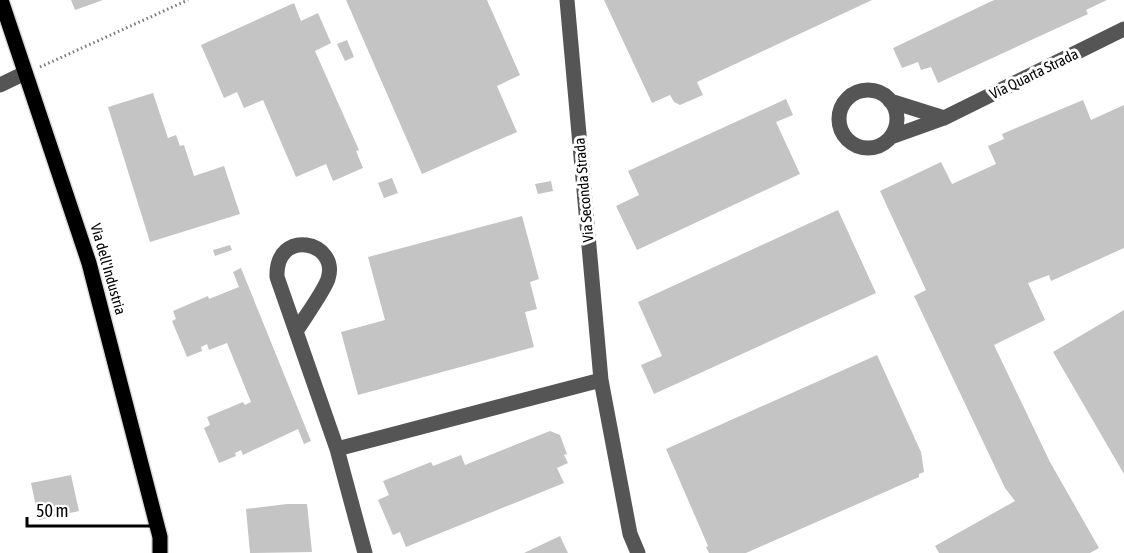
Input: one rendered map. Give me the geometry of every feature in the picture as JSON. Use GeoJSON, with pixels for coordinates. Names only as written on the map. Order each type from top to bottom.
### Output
{"type":"FeatureCollection","features":[{"type":"Feature","properties":{"kind":"main road","name":"Via dell'Industria"},"geometry":{"type":"LineString","coordinates":[[1,0],[89,263],[160,537],[160,553]]}},
{"type":"Feature","properties":{"kind":"street","name":"Via Seconda Strada"},"geometry":{"type":"LineString","coordinates":[[567,0],[601,380],[630,534],[638,553]]}},
{"type":"Feature","properties":{"kind":"street","name":"Via Quarta Strada"},"geometry":{"type":"LineString","coordinates":[[944,118],[890,100],[873,91],[863,91],[846,100],[839,118],[844,135],[858,147],[876,147],[891,137],[944,118],[1124,29]]}},
{"type":"Feature","properties":{"kind":"street"},"geometry":{"type":"LineString","coordinates":[[0,85],[25,73]]}},
{"type":"Feature","properties":{"kind":"street"},"geometry":{"type":"LineString","coordinates":[[890,100],[897,119],[891,137]]}},
{"type":"Feature","properties":{"kind":"street"},"geometry":{"type":"LineString","coordinates":[[297,330],[325,286],[330,270],[324,254],[310,245],[292,246],[279,259],[277,277],[337,449],[365,553]]}},
{"type":"Feature","properties":{"kind":"street"},"geometry":{"type":"LineString","coordinates":[[337,449],[601,380]]}},
{"type":"Feature","properties":{"kind":"path"},"geometry":{"type":"LineString","coordinates":[[25,73],[188,0]]}},
{"type":"Feature","properties":{"kind":"building"},"geometry":{"type":"Polygon","coordinates":[[[71,0],[103,0],[75,10],[71,0]]]}},
{"type":"Feature","properties":{"kind":"building"},"geometry":{"type":"Polygon","coordinates":[[[346,0],[487,0],[520,75],[497,86],[517,132],[422,174],[346,0]]]}},
{"type":"Feature","properties":{"kind":"building"},"geometry":{"type":"Polygon","coordinates":[[[604,0],[872,0],[697,82],[703,95],[680,105],[674,102],[670,95],[652,103],[604,0]]]}},
{"type":"Feature","properties":{"kind":"building"},"geometry":{"type":"Polygon","coordinates":[[[994,0],[1107,0],[1086,10],[1088,14],[938,83],[931,67],[921,70],[918,62],[902,68],[893,48],[994,0]]]}},
{"type":"Feature","properties":{"kind":"building"},"geometry":{"type":"Polygon","coordinates":[[[294,3],[301,21],[318,13],[331,43],[315,51],[359,150],[356,151],[363,168],[333,181],[326,164],[296,177],[263,100],[244,108],[237,92],[224,98],[201,45],[294,3]]]}},
{"type":"Feature","properties":{"kind":"building"},"geometry":{"type":"Polygon","coordinates":[[[347,40],[354,57],[345,61],[337,44],[347,40]]]}},
{"type":"Feature","properties":{"kind":"building"},"geometry":{"type":"Polygon","coordinates":[[[153,93],[168,138],[176,135],[180,146],[184,145],[194,176],[224,166],[240,214],[150,242],[108,107],[153,93]]]}},
{"type":"Feature","properties":{"kind":"building"},"geometry":{"type":"Polygon","coordinates":[[[786,99],[793,115],[776,122],[800,174],[637,250],[616,206],[639,195],[628,171],[786,99]]]}},
{"type":"Feature","properties":{"kind":"building"},"geometry":{"type":"Polygon","coordinates":[[[1083,100],[1091,120],[1124,105],[1124,248],[1051,281],[1049,275],[1028,283],[1045,320],[994,345],[1050,462],[1099,548],[1090,553],[939,553],[935,546],[1015,501],[1005,488],[914,296],[926,290],[880,191],[941,162],[952,184],[996,164],[988,146],[1004,139],[1002,134],[1083,100]]]}},
{"type":"Feature","properties":{"kind":"building"},"geometry":{"type":"Polygon","coordinates":[[[392,178],[398,193],[384,198],[378,183],[392,178]]]}},
{"type":"Feature","properties":{"kind":"building"},"geometry":{"type":"Polygon","coordinates":[[[551,181],[553,191],[538,194],[535,184],[551,181]]]}},
{"type":"Feature","properties":{"kind":"building"},"geometry":{"type":"Polygon","coordinates":[[[838,210],[876,293],[654,394],[641,365],[662,356],[638,302],[838,210]]]}},
{"type":"Feature","properties":{"kind":"building"},"geometry":{"type":"Polygon","coordinates":[[[522,216],[539,279],[530,282],[537,309],[525,312],[534,347],[358,395],[341,332],[385,320],[368,257],[522,216]]]}},
{"type":"Feature","properties":{"kind":"building"},"geometry":{"type":"Polygon","coordinates":[[[230,245],[232,250],[215,256],[213,250],[230,245]]]}},
{"type":"Feature","properties":{"kind":"building"},"geometry":{"type":"Polygon","coordinates":[[[241,268],[311,441],[304,444],[298,429],[243,455],[241,450],[235,453],[236,456],[219,463],[204,428],[210,425],[207,417],[243,402],[245,405],[251,402],[227,343],[209,350],[207,344],[201,347],[202,351],[187,357],[172,321],[176,319],[173,311],[208,296],[209,299],[239,287],[233,272],[241,268]]]}},
{"type":"Feature","properties":{"kind":"building"},"geometry":{"type":"Polygon","coordinates":[[[1124,310],[1124,474],[1053,352],[1124,310]]]}},
{"type":"Feature","properties":{"kind":"building"},"geometry":{"type":"Polygon","coordinates":[[[877,355],[921,452],[924,472],[919,474],[919,477],[746,553],[709,553],[666,449],[877,355]]]}},
{"type":"Feature","properties":{"kind":"building"},"geometry":{"type":"Polygon","coordinates":[[[550,431],[560,435],[567,454],[564,455],[568,463],[557,468],[564,483],[406,547],[400,532],[393,535],[378,500],[389,495],[383,481],[431,462],[433,466],[461,455],[465,465],[550,431]]]}},
{"type":"Feature","properties":{"kind":"building"},"geometry":{"type":"Polygon","coordinates":[[[71,475],[79,511],[39,520],[31,483],[71,475]]]}},
{"type":"Feature","properties":{"kind":"building"},"geometry":{"type":"Polygon","coordinates":[[[307,504],[312,552],[250,553],[246,509],[307,504]]]}},
{"type":"Feature","properties":{"kind":"building"},"geometry":{"type":"Polygon","coordinates":[[[560,536],[568,553],[524,553],[560,536]]]}}]}
